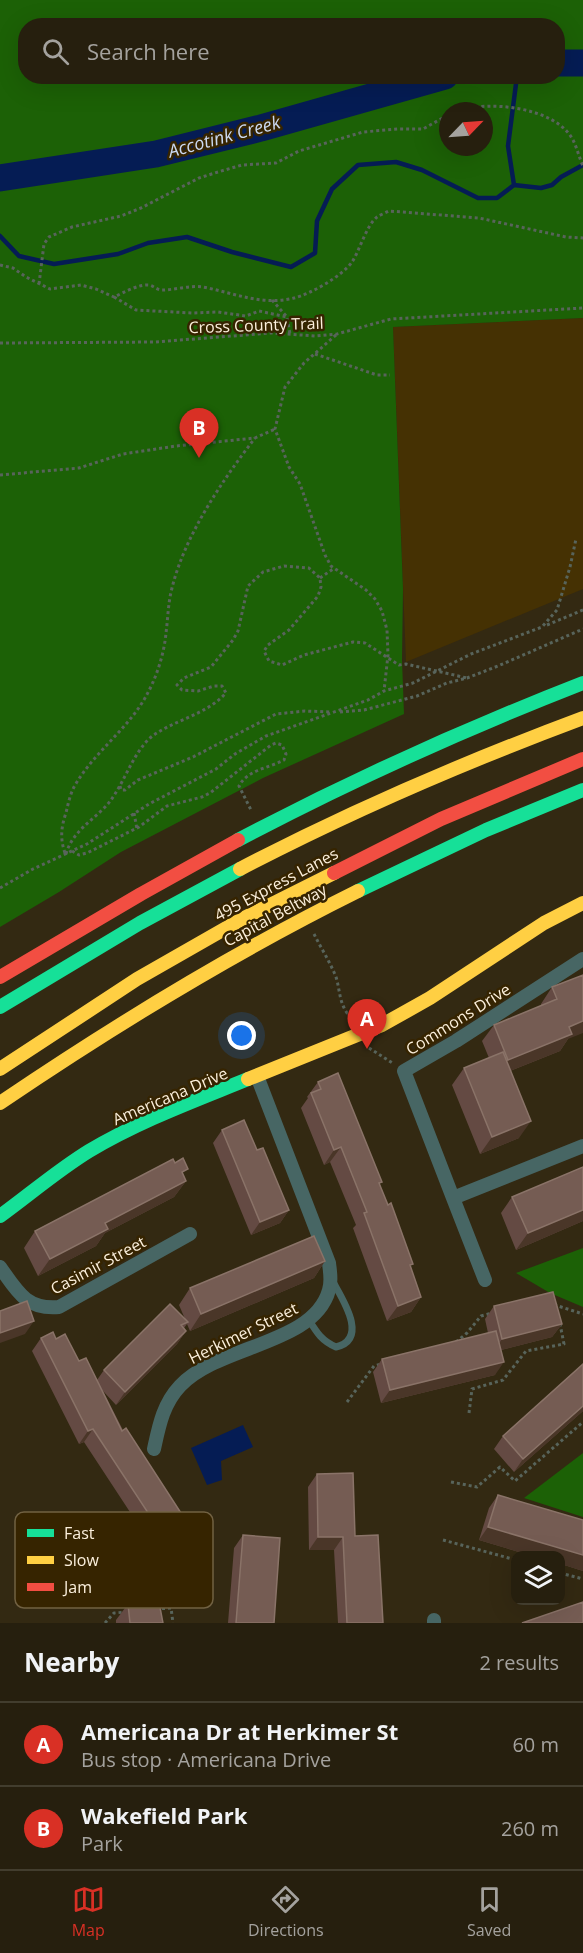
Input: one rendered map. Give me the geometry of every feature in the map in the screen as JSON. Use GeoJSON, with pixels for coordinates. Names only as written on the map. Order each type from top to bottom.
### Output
{"type":"FeatureCollection","features":[{"type":"Feature","properties":{"kind":"main road"},"geometry":{"type":"LineString","coordinates":[[0,977],[144,890],[326,794],[457,732],[583,683]]}},
{"type":"Feature","properties":{"kind":"main road","name":"495 Express Lanes"},"geometry":{"type":"LineString","coordinates":[[0,1007],[94,950],[320,826],[487,753],[583,718]]}},
{"type":"Feature","properties":{"kind":"main road","name":"495 Express Lanes"},"geometry":{"type":"LineString","coordinates":[[0,1069],[137,979],[242,919],[441,819],[583,759]]}},
{"type":"Feature","properties":{"kind":"main road","name":"Capital Beltway"},"geometry":{"type":"LineString","coordinates":[[0,1103],[72,1052],[158,999],[314,912],[499,824],[583,790]]}},
{"type":"Feature","properties":{"kind":"main road","name":"Americana Drive"},"geometry":{"type":"LineString","coordinates":[[0,1216],[88,1152],[124,1132],[162,1114],[382,1025],[430,998],[544,923],[583,903]]}},
{"type":"Feature","properties":{"kind":"street","name":"Commons Drive"},"geometry":{"type":"LineString","coordinates":[[485,1280],[404,1071],[448,1046],[583,959]]}},
{"type":"Feature","properties":{"kind":"street"},"geometry":{"type":"LineString","coordinates":[[257,1076],[321,1238],[331,1277]]}},
{"type":"Feature","properties":{"kind":"street"},"geometry":{"type":"LineString","coordinates":[[453,1198],[583,1146]]}},
{"type":"Feature","properties":{"kind":"street","name":"Casimir Street"},"geometry":{"type":"LineString","coordinates":[[0,1267],[4,1281],[30,1303],[59,1307],[190,1234]]}},
{"type":"Feature","properties":{"kind":"street","name":"Herkimer Street"},"geometry":{"type":"LineString","coordinates":[[154,1449],[164,1410],[179,1387],[212,1362],[279,1336],[309,1320],[324,1302],[330,1290],[331,1277]]}},
{"type":"Feature","properties":{"kind":"lane"},"geometry":{"type":"LineString","coordinates":[[309,1320],[320,1338],[336,1347],[348,1341],[352,1334],[349,1312],[331,1277]]}},
{"type":"Feature","properties":{"kind":"path"},"geometry":{"type":"LineString","coordinates":[[493,106],[537,112],[563,128],[573,140],[583,166]]}},
{"type":"Feature","properties":{"kind":"path"},"geometry":{"type":"LineString","coordinates":[[39,284],[44,244],[49,237],[72,227],[121,216],[199,178],[242,165],[276,163],[299,151],[363,132],[423,129],[439,120]]}},
{"type":"Feature","properties":{"kind":"path"},"geometry":{"type":"LineString","coordinates":[[114,297],[149,285],[159,290],[200,286],[259,300],[293,298],[306,294],[331,280],[351,264],[371,225],[377,217],[389,211],[479,218],[566,237],[583,238]]}},
{"type":"Feature","properties":{"kind":"path"},"geometry":{"type":"LineString","coordinates":[[0,266],[13,268],[50,289],[81,285],[96,289],[136,310],[218,312],[246,316],[259,311],[287,317]]}},
{"type":"Feature","properties":{"kind":"path"},"geometry":{"type":"LineString","coordinates":[[272,300],[287,317],[290,334]]}},
{"type":"Feature","properties":{"kind":"path","name":"Cross County Trail"},"geometry":{"type":"LineString","coordinates":[[0,343],[155,342],[290,334],[316,336],[337,334],[391,319],[583,308]]}},
{"type":"Feature","properties":{"kind":"path"},"geometry":{"type":"LineString","coordinates":[[337,334],[300,368],[285,387],[275,429],[289,467],[300,484],[325,555],[334,569],[360,585],[375,599],[382,611],[387,630],[384,691]]}},
{"type":"Feature","properties":{"kind":"path"},"geometry":{"type":"LineString","coordinates":[[315,354],[377,375],[390,375]]}},
{"type":"Feature","properties":{"kind":"path"},"geometry":{"type":"LineString","coordinates":[[0,475],[79,468],[123,454],[255,438],[275,429]]}},
{"type":"Feature","properties":{"kind":"path"},"geometry":{"type":"LineString","coordinates":[[66,854],[63,846],[62,825],[73,789],[94,759],[129,720],[154,680],[162,654],[172,588],[180,563],[212,500],[255,438]]}},
{"type":"Feature","properties":{"kind":"path"},"geometry":{"type":"LineString","coordinates":[[542,627],[557,610],[576,539]]}},
{"type":"Feature","properties":{"kind":"path"},"geometry":{"type":"LineString","coordinates":[[66,854],[69,842],[108,804],[142,747],[152,737],[208,708],[226,693],[222,686],[190,691],[182,690],[177,685],[184,678],[211,667],[233,640],[238,631],[248,586],[263,572],[284,566],[309,568],[320,578],[321,587],[318,596],[289,630],[268,645],[264,651],[269,661],[282,665],[304,655],[353,642],[365,643],[399,665],[406,664],[467,678]]}},
{"type":"Feature","properties":{"kind":"path"},"geometry":{"type":"LineString","coordinates":[[320,578],[334,569]]}},
{"type":"Feature","properties":{"kind":"path"},"geometry":{"type":"LineString","coordinates":[[0,888],[87,844],[134,813],[216,769],[235,754],[266,736],[368,700],[384,691],[413,683],[471,654],[583,610]]}},
{"type":"Feature","properties":{"kind":"path"},"geometry":{"type":"LineString","coordinates":[[120,786],[121,790],[125,790],[138,780],[193,757],[276,714],[364,710],[393,703],[467,678],[583,629]]}},
{"type":"Feature","properties":{"kind":"path"},"geometry":{"type":"LineString","coordinates":[[72,851],[78,855],[87,853],[136,829],[167,806],[210,793],[271,745],[276,743],[282,745],[286,754],[284,760],[247,775],[239,786],[242,793]]}},
{"type":"Feature","properties":{"kind":"path"},"geometry":{"type":"LineString","coordinates":[[134,813],[136,829]]}},
{"type":"Feature","properties":{"kind":"path"},"geometry":{"type":"LineString","coordinates":[[549,1300],[555,1305],[583,1314]]}},
{"type":"Feature","properties":{"kind":"path"},"geometry":{"type":"LineString","coordinates":[[469,1413],[471,1389],[503,1380],[526,1352],[564,1344],[555,1305]]}},
{"type":"Feature","properties":{"kind":"path"},"geometry":{"type":"LineString","coordinates":[[451,1346],[466,1334],[481,1316],[492,1313]]}},
{"type":"Feature","properties":{"kind":"path"},"geometry":{"type":"LineString","coordinates":[[347,1401],[374,1366],[385,1363]]}},
{"type":"Feature","properties":{"kind":"path"},"geometry":{"type":"LineString","coordinates":[[451,1482],[477,1487],[500,1467],[515,1482],[583,1422]]}},
{"type":"Feature","properties":{"kind":"path"},"geometry":{"type":"LineString","coordinates":[[443,1540],[511,1559]]}},
{"type":"Feature","properties":{"kind":"path"},"geometry":{"type":"LineString","coordinates":[[565,1574],[583,1579]]}},
{"type":"Feature","properties":{"kind":"path"},"geometry":{"type":"LineString","coordinates":[[148,1610],[171,1608],[173,1623]]}},
{"type":"Feature","properties":{"kind":"path"},"geometry":{"type":"LineString","coordinates":[[105,1623],[114,1613],[137,1611]]}},
{"type":"Feature","properties":{"kind":"shaded area"},"geometry":{"type":"Polygon","coordinates":[[[583,318],[583,589],[406,662],[393,327],[583,318]]]}},
{"type":"Feature","properties":{"kind":"green space"},"geometry":{"type":"Polygon","coordinates":[[[0,0],[583,0],[583,318],[393,327],[403,589],[404,714],[263,778],[121,852],[0,927],[0,0]]]}},
{"type":"Feature","properties":{"kind":"green space"},"geometry":{"type":"Polygon","coordinates":[[[583,1248],[583,1307],[550,1293],[516,1273],[583,1248]]]}},
{"type":"Feature","properties":{"kind":"green space"},"geometry":{"type":"Polygon","coordinates":[[[583,1453],[583,1517],[524,1498],[583,1453]]]}},
{"type":"Feature","properties":{"kind":"water"},"geometry":{"type":"Polygon","coordinates":[[[243,1425],[253,1447],[221,1461],[222,1480],[207,1485],[191,1448],[243,1425]]]}},
{"type":"Feature","properties":{"kind":"building"},"geometry":{"type":"Polygon","coordinates":[[[583,975],[583,1021],[569,1027],[572,1034],[508,1060],[494,1025],[557,999],[552,987],[583,975]]]}},
{"type":"Feature","properties":{"kind":"building"},"geometry":{"type":"Polygon","coordinates":[[[503,1052],[531,1121],[492,1137],[464,1068],[503,1052]]]}},
{"type":"Feature","properties":{"kind":"building"},"geometry":{"type":"Polygon","coordinates":[[[338,1073],[382,1182],[379,1183],[388,1205],[391,1203],[413,1264],[410,1265],[421,1297],[398,1306],[364,1213],[367,1212],[341,1147],[334,1150],[311,1093],[321,1089],[318,1082],[338,1073]]]}},
{"type":"Feature","properties":{"kind":"building"},"geometry":{"type":"Polygon","coordinates":[[[244,1120],[257,1150],[263,1148],[289,1210],[260,1222],[222,1130],[244,1120]]]}},
{"type":"Feature","properties":{"kind":"building"},"geometry":{"type":"Polygon","coordinates":[[[183,1158],[188,1169],[182,1172],[186,1181],[105,1223],[108,1229],[50,1259],[35,1231],[173,1159],[175,1163],[183,1158]]]}},
{"type":"Feature","properties":{"kind":"building"},"geometry":{"type":"Polygon","coordinates":[[[583,1167],[583,1210],[528,1233],[512,1197],[583,1167]]]}},
{"type":"Feature","properties":{"kind":"building"},"geometry":{"type":"Polygon","coordinates":[[[314,1236],[325,1261],[201,1314],[190,1288],[314,1236]]]}},
{"type":"Feature","properties":{"kind":"building"},"geometry":{"type":"Polygon","coordinates":[[[553,1292],[562,1324],[502,1339],[494,1306],[553,1292]]]}},
{"type":"Feature","properties":{"kind":"building"},"geometry":{"type":"Polygon","coordinates":[[[27,1301],[34,1321],[0,1333],[0,1311],[27,1301]]]}},
{"type":"Feature","properties":{"kind":"building"},"geometry":{"type":"Polygon","coordinates":[[[170,1304],[188,1322],[181,1325],[186,1331],[125,1392],[104,1370],[170,1304]]]}},
{"type":"Feature","properties":{"kind":"building"},"geometry":{"type":"Polygon","coordinates":[[[496,1331],[504,1362],[390,1390],[382,1359],[496,1331]]]}},
{"type":"Feature","properties":{"kind":"building"},"geometry":{"type":"Polygon","coordinates":[[[53,1332],[56,1339],[65,1334],[79,1361],[86,1358],[122,1431],[126,1428],[180,1512],[147,1512],[93,1429],[88,1431],[41,1338],[53,1332]]]}},
{"type":"Feature","properties":{"kind":"building"},"geometry":{"type":"Polygon","coordinates":[[[583,1364],[583,1406],[523,1459],[503,1436],[583,1364]]]}},
{"type":"Feature","properties":{"kind":"building"},"geometry":{"type":"Polygon","coordinates":[[[353,1473],[355,1536],[378,1535],[383,1623],[347,1623],[343,1537],[318,1537],[317,1474],[353,1473]]]}},
{"type":"Feature","properties":{"kind":"building"},"geometry":{"type":"Polygon","coordinates":[[[498,1495],[583,1520],[583,1555],[488,1527],[498,1495]]]}},
{"type":"Feature","properties":{"kind":"building"},"geometry":{"type":"Polygon","coordinates":[[[243,1535],[280,1538],[274,1623],[236,1623],[243,1535]]]}},
{"type":"Feature","properties":{"kind":"building"},"geometry":{"type":"Polygon","coordinates":[[[583,1602],[583,1623],[522,1623],[583,1602]]]}},
{"type":"Feature","properties":{"kind":"building"},"geometry":{"type":"Polygon","coordinates":[[[128,1608],[160,1608],[163,1623],[130,1623],[128,1608]]]}},
{"type":"Feature","properties":{"kind":"waterway","name":"Accotink Creek"},"geometry":{"type":"LineString","coordinates":[[565,63],[583,63]]}},
{"type":"Feature","properties":{"kind":"waterway","name":"Accotink Creek"},"geometry":{"type":"LineString","coordinates":[[0,178],[156,154],[261,128],[417,84]]}},
{"type":"Feature","properties":{"kind":"waterway","name":"Accotink Creek"},"geometry":{"type":"LineString","coordinates":[[0,236],[19,256],[54,264],[118,254],[148,243],[187,237],[232,252],[291,267],[315,253],[317,221],[332,189],[358,165],[396,162],[422,170],[478,198],[497,198],[514,185],[508,146],[516,84]]}},
{"type":"Feature","properties":{"kind":"waterway"},"geometry":{"type":"LineString","coordinates":[[514,185],[541,188],[552,185],[561,177],[583,165]]}},
{"type":"Feature","properties":{"kind":"traffic: fast"},"geometry":{"type":"LineString","coordinates":[[238,840],[408,757],[583,683]]}},
{"type":"Feature","properties":{"kind":"traffic: fast"},"geometry":{"type":"LineString","coordinates":[[358,891],[486,830],[583,790]]}},
{"type":"Feature","properties":{"kind":"traffic: fast"},"geometry":{"type":"LineString","coordinates":[[0,1007],[140,923],[240,869]]}},
{"type":"Feature","properties":{"kind":"traffic: fast"},"geometry":{"type":"LineString","coordinates":[[0,1216],[66,1166],[108,1140],[167,1112],[248,1079]]}},
{"type":"Feature","properties":{"kind":"traffic: slow"},"geometry":{"type":"LineString","coordinates":[[240,869],[409,788],[583,718]]}},
{"type":"Feature","properties":{"kind":"traffic: slow"},"geometry":{"type":"LineString","coordinates":[[0,1069],[137,979],[242,919],[334,873]]}},
{"type":"Feature","properties":{"kind":"traffic: slow"},"geometry":{"type":"LineString","coordinates":[[0,1103],[175,991],[266,939],[358,891]]}},
{"type":"Feature","properties":{"kind":"traffic: slow"},"geometry":{"type":"LineString","coordinates":[[248,1079],[382,1025],[430,998],[544,923],[583,903]]}},
{"type":"Feature","properties":{"kind":"traffic: jam"},"geometry":{"type":"LineString","coordinates":[[334,873],[441,819],[583,759]]}},
{"type":"Feature","properties":{"kind":"traffic: jam"},"geometry":{"type":"LineString","coordinates":[[0,977],[238,840]]}},
{"type":"Feature","properties":{"kind":"place","name":"Wakefield Park"},"geometry":{"type":"Point","coordinates":[199,458]}},
{"type":"Feature","properties":{"kind":"place","name":"Americana Dr at Herkimer St"},"geometry":{"type":"Point","coordinates":[367,1049]}}]}
